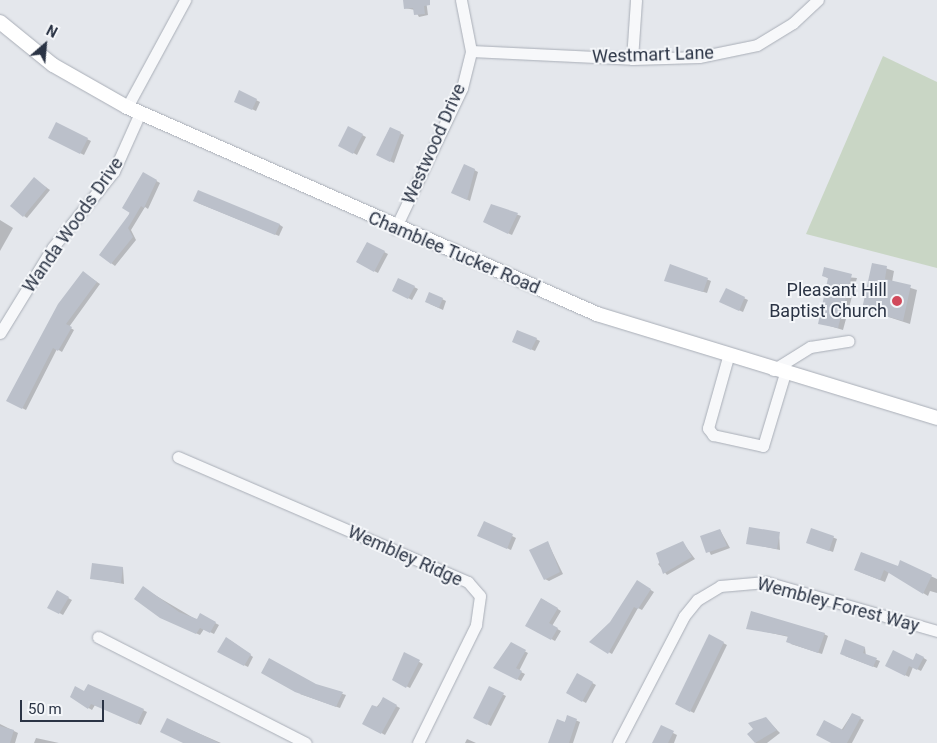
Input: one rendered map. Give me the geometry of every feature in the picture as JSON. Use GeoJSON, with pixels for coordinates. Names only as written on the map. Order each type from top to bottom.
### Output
{"type":"FeatureCollection","features":[{"type":"Feature","properties":{"kind":"main road","name":"Chamblee Tucker Road"},"geometry":{"type":"LineString","coordinates":[[0,22],[53,65],[133,110],[395,229],[597,314],[728,357],[937,418]]}},
{"type":"Feature","properties":{"kind":"street","name":"Wanda Woods Drive"},"geometry":{"type":"LineString","coordinates":[[0,334],[53,247],[114,171],[133,110],[185,0]]}},
{"type":"Feature","properties":{"kind":"street","name":"Westwood Drive"},"geometry":{"type":"LineString","coordinates":[[395,229],[462,88],[472,51],[461,0]]}},
{"type":"Feature","properties":{"kind":"street"},"geometry":{"type":"LineString","coordinates":[[632,59],[636,0]]}},
{"type":"Feature","properties":{"kind":"street","name":"Westmart Lane"},"geometry":{"type":"LineString","coordinates":[[472,51],[632,59],[699,57],[756,45],[793,23],[818,0]]}},
{"type":"Feature","properties":{"kind":"street"},"geometry":{"type":"LineString","coordinates":[[728,357],[708,428],[713,435],[763,446],[779,371],[810,347],[849,341]]}},
{"type":"Feature","properties":{"kind":"street","name":"Wembley Ridge"},"geometry":{"type":"LineString","coordinates":[[178,457],[451,574],[468,582],[480,596],[476,625],[418,743]]}},
{"type":"Feature","properties":{"kind":"street","name":"Wembley Forest Way"},"geometry":{"type":"LineString","coordinates":[[618,743],[684,616],[697,600],[720,586],[766,582],[937,631]]}},
{"type":"Feature","properties":{"kind":"street"},"geometry":{"type":"LineString","coordinates":[[98,637],[306,743]]}},
{"type":"Feature","properties":{"kind":"green space"},"geometry":{"type":"Polygon","coordinates":[[[883,56],[937,82],[937,268],[806,234],[883,56]]]}},
{"type":"Feature","properties":{"kind":"building"},"geometry":{"type":"Polygon","coordinates":[[[403,0],[430,0],[430,5],[424,6],[425,14],[414,15],[413,8],[404,9],[403,0]]]}},
{"type":"Feature","properties":{"kind":"building"},"geometry":{"type":"Polygon","coordinates":[[[239,90],[257,99],[252,110],[234,102],[239,90]]]}},
{"type":"Feature","properties":{"kind":"building"},"geometry":{"type":"Polygon","coordinates":[[[56,122],[88,138],[80,154],[48,138],[56,122]]]}},
{"type":"Feature","properties":{"kind":"building"},"geometry":{"type":"Polygon","coordinates":[[[348,126],[363,134],[353,154],[338,146],[348,126]]]}},
{"type":"Feature","properties":{"kind":"building"},"geometry":{"type":"Polygon","coordinates":[[[390,127],[401,132],[390,162],[376,155],[390,127]]]}},
{"type":"Feature","properties":{"kind":"building"},"geometry":{"type":"Polygon","coordinates":[[[464,164],[475,169],[467,200],[451,193],[464,164]]]}},
{"type":"Feature","properties":{"kind":"building"},"geometry":{"type":"Polygon","coordinates":[[[143,172],[157,180],[144,208],[141,206],[128,228],[133,237],[111,264],[99,255],[130,213],[122,208],[143,172]]]}},
{"type":"Feature","properties":{"kind":"building"},"geometry":{"type":"Polygon","coordinates":[[[34,177],[47,188],[23,217],[10,206],[34,177]]]}},
{"type":"Feature","properties":{"kind":"building"},"geometry":{"type":"Polygon","coordinates":[[[198,190],[280,224],[275,235],[193,201],[198,190]]]}},
{"type":"Feature","properties":{"kind":"building"},"geometry":{"type":"Polygon","coordinates":[[[491,204],[518,213],[508,234],[483,222],[491,204]]]}},
{"type":"Feature","properties":{"kind":"building"},"geometry":{"type":"Polygon","coordinates":[[[367,242],[385,251],[374,272],[356,262],[367,242]]]}},
{"type":"Feature","properties":{"kind":"building"},"geometry":{"type":"Polygon","coordinates":[[[872,263],[887,266],[885,279],[911,285],[903,321],[862,309],[872,263]]]}},
{"type":"Feature","properties":{"kind":"building"},"geometry":{"type":"Polygon","coordinates":[[[670,264],[708,278],[703,292],[664,281],[670,264]]]}},
{"type":"Feature","properties":{"kind":"building"},"geometry":{"type":"Polygon","coordinates":[[[824,267],[852,274],[838,328],[818,324],[828,278],[822,276],[824,267]]]}},
{"type":"Feature","properties":{"kind":"building"},"geometry":{"type":"Polygon","coordinates":[[[83,271],[97,282],[66,324],[72,327],[58,351],[53,348],[22,409],[6,401],[58,304],[83,271]]]}},
{"type":"Feature","properties":{"kind":"building"},"geometry":{"type":"Polygon","coordinates":[[[398,278],[415,286],[408,299],[392,291],[398,278]]]}},
{"type":"Feature","properties":{"kind":"building"},"geometry":{"type":"Polygon","coordinates":[[[726,288],[745,297],[739,311],[719,302],[726,288]]]}},
{"type":"Feature","properties":{"kind":"building"},"geometry":{"type":"Polygon","coordinates":[[[429,292],[443,298],[439,308],[425,302],[429,292]]]}},
{"type":"Feature","properties":{"kind":"building"},"geometry":{"type":"Polygon","coordinates":[[[517,330],[537,338],[531,350],[512,342],[517,330]]]}},
{"type":"Feature","properties":{"kind":"building"},"geometry":{"type":"Polygon","coordinates":[[[484,521],[513,534],[507,549],[477,536],[484,521]]]}},
{"type":"Feature","properties":{"kind":"building"},"geometry":{"type":"Polygon","coordinates":[[[749,527],[780,532],[777,549],[746,544],[749,527]]]}},
{"type":"Feature","properties":{"kind":"building"},"geometry":{"type":"Polygon","coordinates":[[[811,528],[834,536],[829,551],[806,543],[811,528]]]}},
{"type":"Feature","properties":{"kind":"building"},"geometry":{"type":"Polygon","coordinates":[[[720,529],[727,546],[706,553],[700,536],[720,529]]]}},
{"type":"Feature","properties":{"kind":"building"},"geometry":{"type":"Polygon","coordinates":[[[548,541],[560,572],[544,580],[529,550],[548,541]]]}},
{"type":"Feature","properties":{"kind":"building"},"geometry":{"type":"Polygon","coordinates":[[[683,541],[692,557],[663,574],[656,553],[683,541]]]}},
{"type":"Feature","properties":{"kind":"building"},"geometry":{"type":"Polygon","coordinates":[[[861,552],[898,566],[900,560],[932,575],[923,594],[884,570],[880,580],[854,570],[861,552]]]}},
{"type":"Feature","properties":{"kind":"building"},"geometry":{"type":"Polygon","coordinates":[[[92,563],[123,567],[121,583],[90,579],[92,563]]]}},
{"type":"Feature","properties":{"kind":"building"},"geometry":{"type":"Polygon","coordinates":[[[637,580],[651,589],[638,609],[634,607],[608,654],[589,642],[610,622],[637,580]]]}},
{"type":"Feature","properties":{"kind":"building"},"geometry":{"type":"Polygon","coordinates":[[[143,586],[179,612],[197,619],[200,613],[216,622],[210,633],[200,628],[196,634],[160,618],[134,599],[143,586]]]}},
{"type":"Feature","properties":{"kind":"building"},"geometry":{"type":"Polygon","coordinates":[[[57,590],[69,597],[59,614],[47,608],[57,590]]]}},
{"type":"Feature","properties":{"kind":"building"},"geometry":{"type":"Polygon","coordinates":[[[541,598],[558,608],[549,623],[558,628],[551,640],[525,626],[541,598]]]}},
{"type":"Feature","properties":{"kind":"building"},"geometry":{"type":"Polygon","coordinates":[[[751,611],[825,633],[818,653],[786,642],[788,636],[746,629],[751,611]]]}},
{"type":"Feature","properties":{"kind":"building"},"geometry":{"type":"Polygon","coordinates":[[[709,634],[724,642],[690,712],[675,704],[709,634]]]}},
{"type":"Feature","properties":{"kind":"building"},"geometry":{"type":"Polygon","coordinates":[[[226,637],[251,654],[244,666],[217,652],[226,637]]]}},
{"type":"Feature","properties":{"kind":"building"},"geometry":{"type":"Polygon","coordinates":[[[845,639],[865,647],[863,653],[877,658],[873,667],[840,654],[845,639]]]}},
{"type":"Feature","properties":{"kind":"building"},"geometry":{"type":"Polygon","coordinates":[[[511,642],[526,650],[516,668],[522,671],[517,680],[493,668],[511,642]]]}},
{"type":"Feature","properties":{"kind":"building"},"geometry":{"type":"Polygon","coordinates":[[[893,650],[913,660],[916,653],[924,657],[917,670],[909,666],[905,676],[885,666],[893,650]]]}},
{"type":"Feature","properties":{"kind":"building"},"geometry":{"type":"Polygon","coordinates":[[[404,652],[420,660],[406,688],[392,680],[404,652]]]}},
{"type":"Feature","properties":{"kind":"building"},"geometry":{"type":"Polygon","coordinates":[[[269,658],[316,684],[343,692],[336,707],[295,692],[261,673],[269,658]]]}},
{"type":"Feature","properties":{"kind":"building"},"geometry":{"type":"Polygon","coordinates":[[[577,673],[593,682],[582,702],[566,693],[577,673]]]}},
{"type":"Feature","properties":{"kind":"building"},"geometry":{"type":"Polygon","coordinates":[[[88,684],[144,709],[137,724],[91,704],[88,709],[70,697],[75,686],[84,691],[88,684]]]}},
{"type":"Feature","properties":{"kind":"building"},"geometry":{"type":"Polygon","coordinates":[[[489,686],[504,693],[487,725],[473,718],[489,686]]]}},
{"type":"Feature","properties":{"kind":"building"},"geometry":{"type":"Polygon","coordinates":[[[383,697],[397,705],[381,734],[362,724],[372,705],[378,707],[383,697]]]}},
{"type":"Feature","properties":{"kind":"building"},"geometry":{"type":"Polygon","coordinates":[[[852,713],[861,717],[847,743],[831,743],[816,735],[824,720],[843,730],[852,713]]]}},
{"type":"Feature","properties":{"kind":"building"},"geometry":{"type":"Polygon","coordinates":[[[567,715],[577,719],[569,743],[548,743],[557,719],[565,722],[567,715]]]}},
{"type":"Feature","properties":{"kind":"building"},"geometry":{"type":"Polygon","coordinates":[[[766,717],[777,730],[755,743],[747,734],[753,729],[748,723],[766,717]]]}},
{"type":"Feature","properties":{"kind":"building"},"geometry":{"type":"Polygon","coordinates":[[[167,718],[219,743],[183,743],[160,732],[167,718]]]}},
{"type":"Feature","properties":{"kind":"building"},"geometry":{"type":"Polygon","coordinates":[[[661,725],[674,731],[668,743],[652,743],[661,725]]]}},
{"type":"Feature","properties":{"kind":"building"},"geometry":{"type":"Polygon","coordinates":[[[0,726],[14,730],[10,743],[0,743],[0,726]]]}},
{"type":"Feature","properties":{"kind":"place","name":"Pleasant Hill Baptist Church"},"geometry":{"type":"Point","coordinates":[897,301]}}]}
